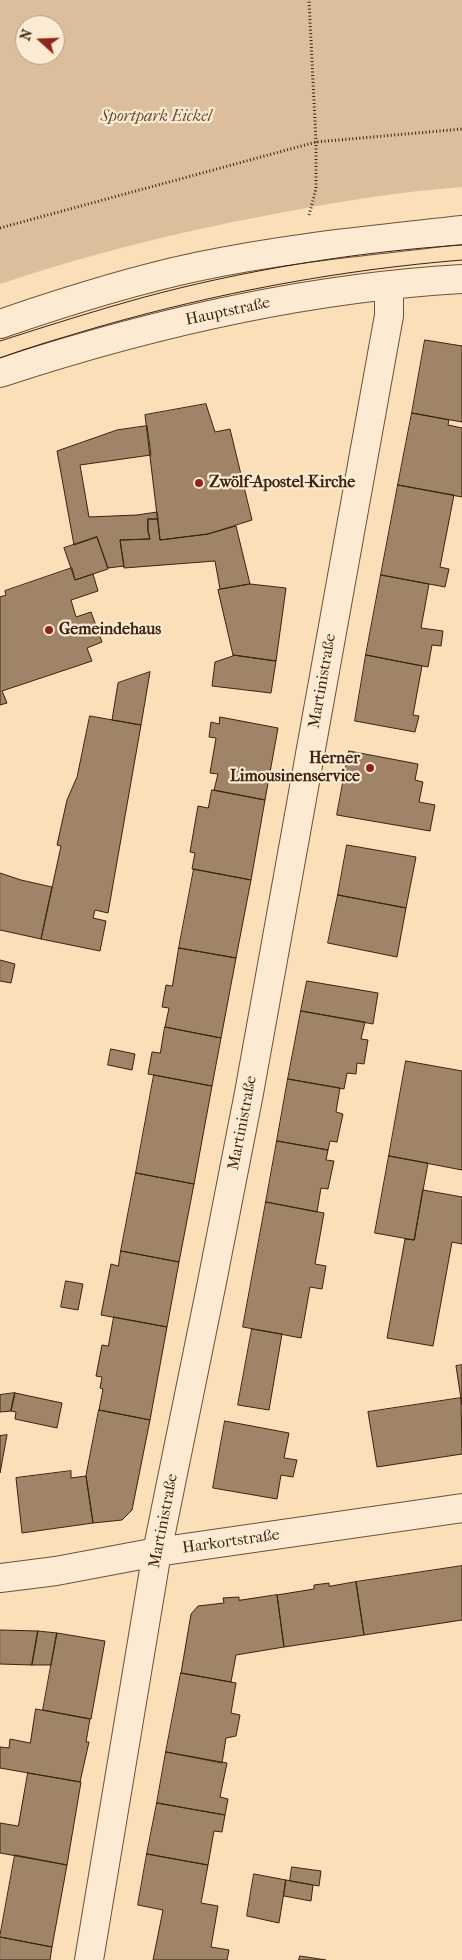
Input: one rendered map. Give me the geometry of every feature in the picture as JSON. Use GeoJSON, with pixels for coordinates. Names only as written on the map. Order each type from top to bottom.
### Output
{"type":"FeatureCollection","features":[{"type":"Feature","properties":{"kind":"street"},"geometry":{"type":"LineString","coordinates":[[0,324],[88,295],[196,267],[299,248],[462,230]]}},
{"type":"Feature","properties":{"kind":"street","name":"Hauptstraße"},"geometry":{"type":"LineString","coordinates":[[0,373],[80,347],[232,309],[339,291],[462,279]]}},
{"type":"Feature","properties":{"kind":"street","name":"Martinistraße"},"geometry":{"type":"LineString","coordinates":[[89,1960],[157,1552],[252,1074],[388,324],[389,286]]}},
{"type":"Feature","properties":{"kind":"street","name":"Harkortstraße"},"geometry":{"type":"LineString","coordinates":[[0,1578],[157,1552],[462,1508]]}},
{"type":"Feature","properties":{"kind":"path"},"geometry":{"type":"LineString","coordinates":[[308,215],[316,189],[316,142],[309,0]]}},
{"type":"Feature","properties":{"kind":"path"},"geometry":{"type":"LineString","coordinates":[[0,228],[316,142],[462,129]]}},
{"type":"Feature","properties":{"kind":"green space","name":"Sportpark Eickel"},"geometry":{"type":"Polygon","coordinates":[[[0,0],[462,0],[462,187],[362,198],[230,223],[164,237],[32,273],[0,284],[0,0]]]}},
{"type":"Feature","properties":{"kind":"building"},"geometry":{"type":"Polygon","coordinates":[[[425,340],[462,346],[462,422],[412,413],[425,340]]]}},
{"type":"Feature","properties":{"kind":"building","name":"Zwölf-Apostel-Kirche"},"geometry":{"type":"Polygon","coordinates":[[[206,404],[215,432],[230,429],[252,520],[208,534],[160,540],[145,415],[206,404]]]}},
{"type":"Feature","properties":{"kind":"building"},"geometry":{"type":"Polygon","coordinates":[[[412,413],[449,420],[448,425],[462,428],[462,497],[398,485],[412,413]]]}},
{"type":"Feature","properties":{"kind":"building"},"geometry":{"type":"Polygon","coordinates":[[[147,426],[151,455],[80,465],[89,517],[137,515],[157,512],[158,519],[148,519],[150,539],[120,540],[124,566],[108,568],[97,537],[74,545],[57,451],[117,430],[147,426]]]}},
{"type":"Feature","properties":{"kind":"building"},"geometry":{"type":"Polygon","coordinates":[[[398,485],[454,495],[440,567],[449,569],[445,587],[381,575],[398,485]]]}},
{"type":"Feature","properties":{"kind":"building"},"geometry":{"type":"Polygon","coordinates":[[[148,519],[158,519],[160,540],[208,534],[236,526],[250,584],[220,589],[215,561],[124,568],[120,540],[150,539],[148,519]]]}},
{"type":"Feature","properties":{"kind":"building"},"geometry":{"type":"Polygon","coordinates":[[[97,537],[108,569],[75,580],[64,548],[97,537]]]}},
{"type":"Feature","properties":{"kind":"building","name":"Gemeindehaus"},"geometry":{"type":"Polygon","coordinates":[[[72,568],[75,580],[93,574],[98,591],[71,600],[76,617],[91,612],[102,642],[87,648],[92,661],[2,691],[7,703],[0,705],[0,597],[6,595],[5,591],[72,568]]]}},
{"type":"Feature","properties":{"kind":"building"},"geometry":{"type":"Polygon","coordinates":[[[381,575],[429,584],[421,628],[443,631],[441,646],[432,645],[428,667],[366,655],[381,575]]]}},
{"type":"Feature","properties":{"kind":"building"},"geometry":{"type":"Polygon","coordinates":[[[250,584],[286,588],[276,661],[233,655],[218,590],[250,584]]]}},
{"type":"Feature","properties":{"kind":"building"},"geometry":{"type":"Polygon","coordinates":[[[233,655],[276,661],[271,693],[212,686],[215,662],[233,655]]]}},
{"type":"Feature","properties":{"kind":"building"},"geometry":{"type":"Polygon","coordinates":[[[366,655],[422,666],[413,715],[419,716],[415,732],[355,721],[366,655]]]}},
{"type":"Feature","properties":{"kind":"building"},"geometry":{"type":"Polygon","coordinates":[[[150,672],[141,725],[112,720],[118,683],[150,672]]]}},
{"type":"Feature","properties":{"kind":"building"},"geometry":{"type":"Polygon","coordinates":[[[90,716],[141,725],[108,913],[95,910],[93,918],[106,921],[100,951],[41,939],[61,846],[57,845],[67,800],[77,777],[90,716]]]}},
{"type":"Feature","properties":{"kind":"building"},"geometry":{"type":"Polygon","coordinates":[[[220,717],[278,728],[265,800],[214,790],[218,774],[210,773],[216,738],[209,737],[211,722],[219,724],[220,717]]]}},
{"type":"Feature","properties":{"kind":"building"},"geometry":{"type":"Polygon","coordinates":[[[349,751],[418,764],[415,780],[423,782],[419,802],[435,805],[430,831],[337,815],[349,751]]]}},
{"type":"Feature","properties":{"kind":"building"},"geometry":{"type":"Polygon","coordinates":[[[212,790],[265,800],[251,880],[192,869],[195,853],[190,852],[198,806],[208,808],[212,790]]]}},
{"type":"Feature","properties":{"kind":"building"},"geometry":{"type":"Polygon","coordinates":[[[347,845],[416,857],[406,908],[338,895],[347,845]]]}},
{"type":"Feature","properties":{"kind":"building"},"geometry":{"type":"Polygon","coordinates":[[[194,869],[251,880],[236,958],[179,948],[194,869]]]}},
{"type":"Feature","properties":{"kind":"building"},"geometry":{"type":"Polygon","coordinates":[[[0,873],[52,887],[41,939],[0,930],[0,873]]]}},
{"type":"Feature","properties":{"kind":"building"},"geometry":{"type":"Polygon","coordinates":[[[338,895],[406,908],[397,957],[328,943],[338,895]]]}},
{"type":"Feature","properties":{"kind":"building"},"geometry":{"type":"Polygon","coordinates":[[[179,948],[236,958],[221,1038],[165,1027],[169,1008],[162,1007],[166,985],[172,986],[179,948]]]}},
{"type":"Feature","properties":{"kind":"building"},"geometry":{"type":"Polygon","coordinates":[[[0,960],[15,964],[11,983],[0,981],[0,960]]]}},
{"type":"Feature","properties":{"kind":"building"},"geometry":{"type":"Polygon","coordinates":[[[307,981],[378,993],[373,1024],[301,1011],[307,981]]]}},
{"type":"Feature","properties":{"kind":"building"},"geometry":{"type":"Polygon","coordinates":[[[301,1011],[365,1022],[361,1039],[368,1040],[364,1064],[357,1063],[356,1074],[347,1073],[344,1089],[288,1079],[301,1011]]]}},
{"type":"Feature","properties":{"kind":"building"},"geometry":{"type":"Polygon","coordinates":[[[165,1027],[221,1038],[212,1086],[148,1074],[152,1052],[160,1053],[165,1027]]]}},
{"type":"Feature","properties":{"kind":"building"},"geometry":{"type":"Polygon","coordinates":[[[111,1049],[135,1054],[132,1070],[108,1065],[111,1049]]]}},
{"type":"Feature","properties":{"kind":"building"},"geometry":{"type":"Polygon","coordinates":[[[406,1061],[462,1071],[462,1170],[389,1156],[406,1061]]]}},
{"type":"Feature","properties":{"kind":"building"},"geometry":{"type":"Polygon","coordinates":[[[154,1075],[212,1086],[194,1184],[136,1173],[154,1075]]]}},
{"type":"Feature","properties":{"kind":"building"},"geometry":{"type":"Polygon","coordinates":[[[288,1079],[340,1088],[336,1112],[343,1114],[337,1142],[330,1141],[328,1150],[277,1141],[288,1079]]]}},
{"type":"Feature","properties":{"kind":"building"},"geometry":{"type":"Polygon","coordinates":[[[277,1141],[328,1150],[326,1160],[334,1161],[328,1189],[321,1188],[317,1212],[266,1202],[277,1141]]]}},
{"type":"Feature","properties":{"kind":"building"},"geometry":{"type":"Polygon","coordinates":[[[389,1156],[428,1163],[414,1240],[375,1233],[389,1156]]]}},
{"type":"Feature","properties":{"kind":"building"},"geometry":{"type":"Polygon","coordinates":[[[136,1173],[194,1184],[179,1262],[121,1251],[136,1173]]]}},
{"type":"Feature","properties":{"kind":"building"},"geometry":{"type":"Polygon","coordinates":[[[423,1190],[462,1197],[462,1244],[452,1242],[433,1346],[387,1338],[405,1239],[414,1240],[423,1190]]]}},
{"type":"Feature","properties":{"kind":"building"},"geometry":{"type":"Polygon","coordinates":[[[266,1202],[324,1213],[315,1264],[326,1266],[322,1289],[310,1287],[301,1338],[243,1327],[266,1202]]]}},
{"type":"Feature","properties":{"kind":"building"},"geometry":{"type":"Polygon","coordinates":[[[121,1251],[179,1262],[167,1327],[101,1315],[111,1264],[118,1266],[121,1251]]]}},
{"type":"Feature","properties":{"kind":"building"},"geometry":{"type":"Polygon","coordinates":[[[66,1281],[83,1284],[78,1310],[61,1307],[66,1281]]]}},
{"type":"Feature","properties":{"kind":"building"},"geometry":{"type":"Polygon","coordinates":[[[114,1317],[167,1327],[150,1420],[99,1410],[103,1389],[100,1388],[102,1377],[96,1376],[102,1345],[108,1346],[114,1317]]]}},
{"type":"Feature","properties":{"kind":"building"},"geometry":{"type":"Polygon","coordinates":[[[252,1329],[282,1334],[269,1410],[238,1405],[252,1329]]]}},
{"type":"Feature","properties":{"kind":"building"},"geometry":{"type":"Polygon","coordinates":[[[462,1365],[462,1405],[456,1366],[462,1365]]]}},
{"type":"Feature","properties":{"kind":"building"},"geometry":{"type":"Polygon","coordinates":[[[15,1393],[11,1411],[0,1412],[0,1395],[15,1393]]]}},
{"type":"Feature","properties":{"kind":"building"},"geometry":{"type":"Polygon","coordinates":[[[15,1393],[62,1403],[57,1428],[15,1419],[16,1412],[11,1411],[15,1393]]]}},
{"type":"Feature","properties":{"kind":"building"},"geometry":{"type":"Polygon","coordinates":[[[461,1398],[462,1454],[377,1467],[368,1412],[461,1398]]]}},
{"type":"Feature","properties":{"kind":"building"},"geometry":{"type":"Polygon","coordinates":[[[99,1410],[150,1420],[132,1510],[122,1520],[93,1523],[86,1476],[99,1410]]]}},
{"type":"Feature","properties":{"kind":"building"},"geometry":{"type":"Polygon","coordinates":[[[225,1421],[289,1433],[284,1458],[297,1460],[293,1477],[281,1475],[277,1499],[213,1488],[225,1421]]]}},
{"type":"Feature","properties":{"kind":"building"},"geometry":{"type":"Polygon","coordinates":[[[7,1435],[0,1473],[0,1436],[7,1435]]]}},
{"type":"Feature","properties":{"kind":"building"},"geometry":{"type":"Polygon","coordinates":[[[71,1471],[71,1478],[86,1476],[93,1523],[22,1533],[16,1478],[71,1471]]]}},
{"type":"Feature","properties":{"kind":"building"},"geometry":{"type":"Polygon","coordinates":[[[462,1566],[462,1620],[364,1635],[356,1582],[462,1566]]]}},
{"type":"Feature","properties":{"kind":"building"},"geometry":{"type":"Polygon","coordinates":[[[356,1582],[364,1635],[284,1647],[277,1595],[314,1589],[314,1585],[329,1583],[329,1586],[356,1582]]]}},
{"type":"Feature","properties":{"kind":"building"},"geometry":{"type":"Polygon","coordinates":[[[277,1595],[284,1647],[236,1655],[231,1682],[181,1673],[191,1614],[198,1606],[224,1603],[223,1598],[239,1597],[239,1600],[277,1595]]]}},
{"type":"Feature","properties":{"kind":"building"},"geometry":{"type":"Polygon","coordinates":[[[0,1630],[38,1631],[32,1665],[0,1664],[0,1630]]]}},
{"type":"Feature","properties":{"kind":"building"},"geometry":{"type":"Polygon","coordinates":[[[38,1631],[57,1633],[51,1665],[32,1665],[38,1631]]]}},
{"type":"Feature","properties":{"kind":"building"},"geometry":{"type":"Polygon","coordinates":[[[57,1633],[105,1641],[91,1719],[43,1710],[57,1633]]]}},
{"type":"Feature","properties":{"kind":"building"},"geometry":{"type":"Polygon","coordinates":[[[181,1673],[236,1683],[231,1713],[240,1715],[236,1736],[226,1738],[222,1763],[166,1752],[181,1673]]]}},
{"type":"Feature","properties":{"kind":"building"},"geometry":{"type":"Polygon","coordinates":[[[36,1709],[90,1719],[86,1742],[89,1742],[80,1782],[0,1768],[0,1747],[9,1748],[10,1739],[30,1743],[36,1709]]]}},
{"type":"Feature","properties":{"kind":"building"},"geometry":{"type":"Polygon","coordinates":[[[166,1752],[227,1763],[220,1797],[228,1799],[225,1815],[157,1803],[166,1752]]]}},
{"type":"Feature","properties":{"kind":"building"},"geometry":{"type":"Polygon","coordinates":[[[28,1773],[81,1782],[67,1865],[0,1853],[0,1823],[18,1826],[28,1773]]]}},
{"type":"Feature","properties":{"kind":"building"},"geometry":{"type":"Polygon","coordinates":[[[157,1803],[225,1815],[222,1832],[214,1831],[208,1865],[147,1854],[157,1803]]]}},
{"type":"Feature","properties":{"kind":"building"},"geometry":{"type":"Polygon","coordinates":[[[147,1854],[208,1865],[201,1903],[218,1906],[211,1947],[229,1950],[227,1960],[153,1960],[163,1910],[138,1905],[147,1854]]]}},
{"type":"Feature","properties":{"kind":"building"},"geometry":{"type":"Polygon","coordinates":[[[15,1855],[67,1865],[52,1947],[0,1937],[15,1855]]]}},
{"type":"Feature","properties":{"kind":"building"},"geometry":{"type":"Polygon","coordinates":[[[292,1867],[321,1871],[319,1886],[290,1881],[292,1867]]]}},
{"type":"Feature","properties":{"kind":"building"},"geometry":{"type":"Polygon","coordinates":[[[254,1874],[286,1880],[279,1923],[247,1916],[254,1874]]]}},
{"type":"Feature","properties":{"kind":"building"},"geometry":{"type":"Polygon","coordinates":[[[286,1880],[313,1885],[311,1901],[284,1896],[286,1880]]]}},
{"type":"Feature","properties":{"kind":"building"},"geometry":{"type":"Polygon","coordinates":[[[0,1937],[52,1947],[50,1960],[0,1960],[0,1937]]]}},
{"type":"Feature","properties":{"kind":"building"},"geometry":{"type":"Polygon","coordinates":[[[300,1956],[326,1960],[299,1960],[300,1956]]]}},
{"type":"Feature","properties":{"kind":"tram line"},"geometry":{"type":"LineString","coordinates":[[0,341],[123,303],[220,279],[341,257],[462,245]]}},
{"type":"Feature","properties":{"kind":"tram line"},"geometry":{"type":"LineString","coordinates":[[0,358],[98,327],[233,293],[370,270],[462,260]]}},
{"type":"Feature","properties":{"kind":"place","name":"Zwölf-Apostel-Kirche"},"geometry":{"type":"Point","coordinates":[199,483]}},
{"type":"Feature","properties":{"kind":"place","name":"Gemeindehaus"},"geometry":{"type":"Point","coordinates":[49,630]}},
{"type":"Feature","properties":{"kind":"place","name":"Herner Limousinenservice"},"geometry":{"type":"Point","coordinates":[370,768]}}]}
